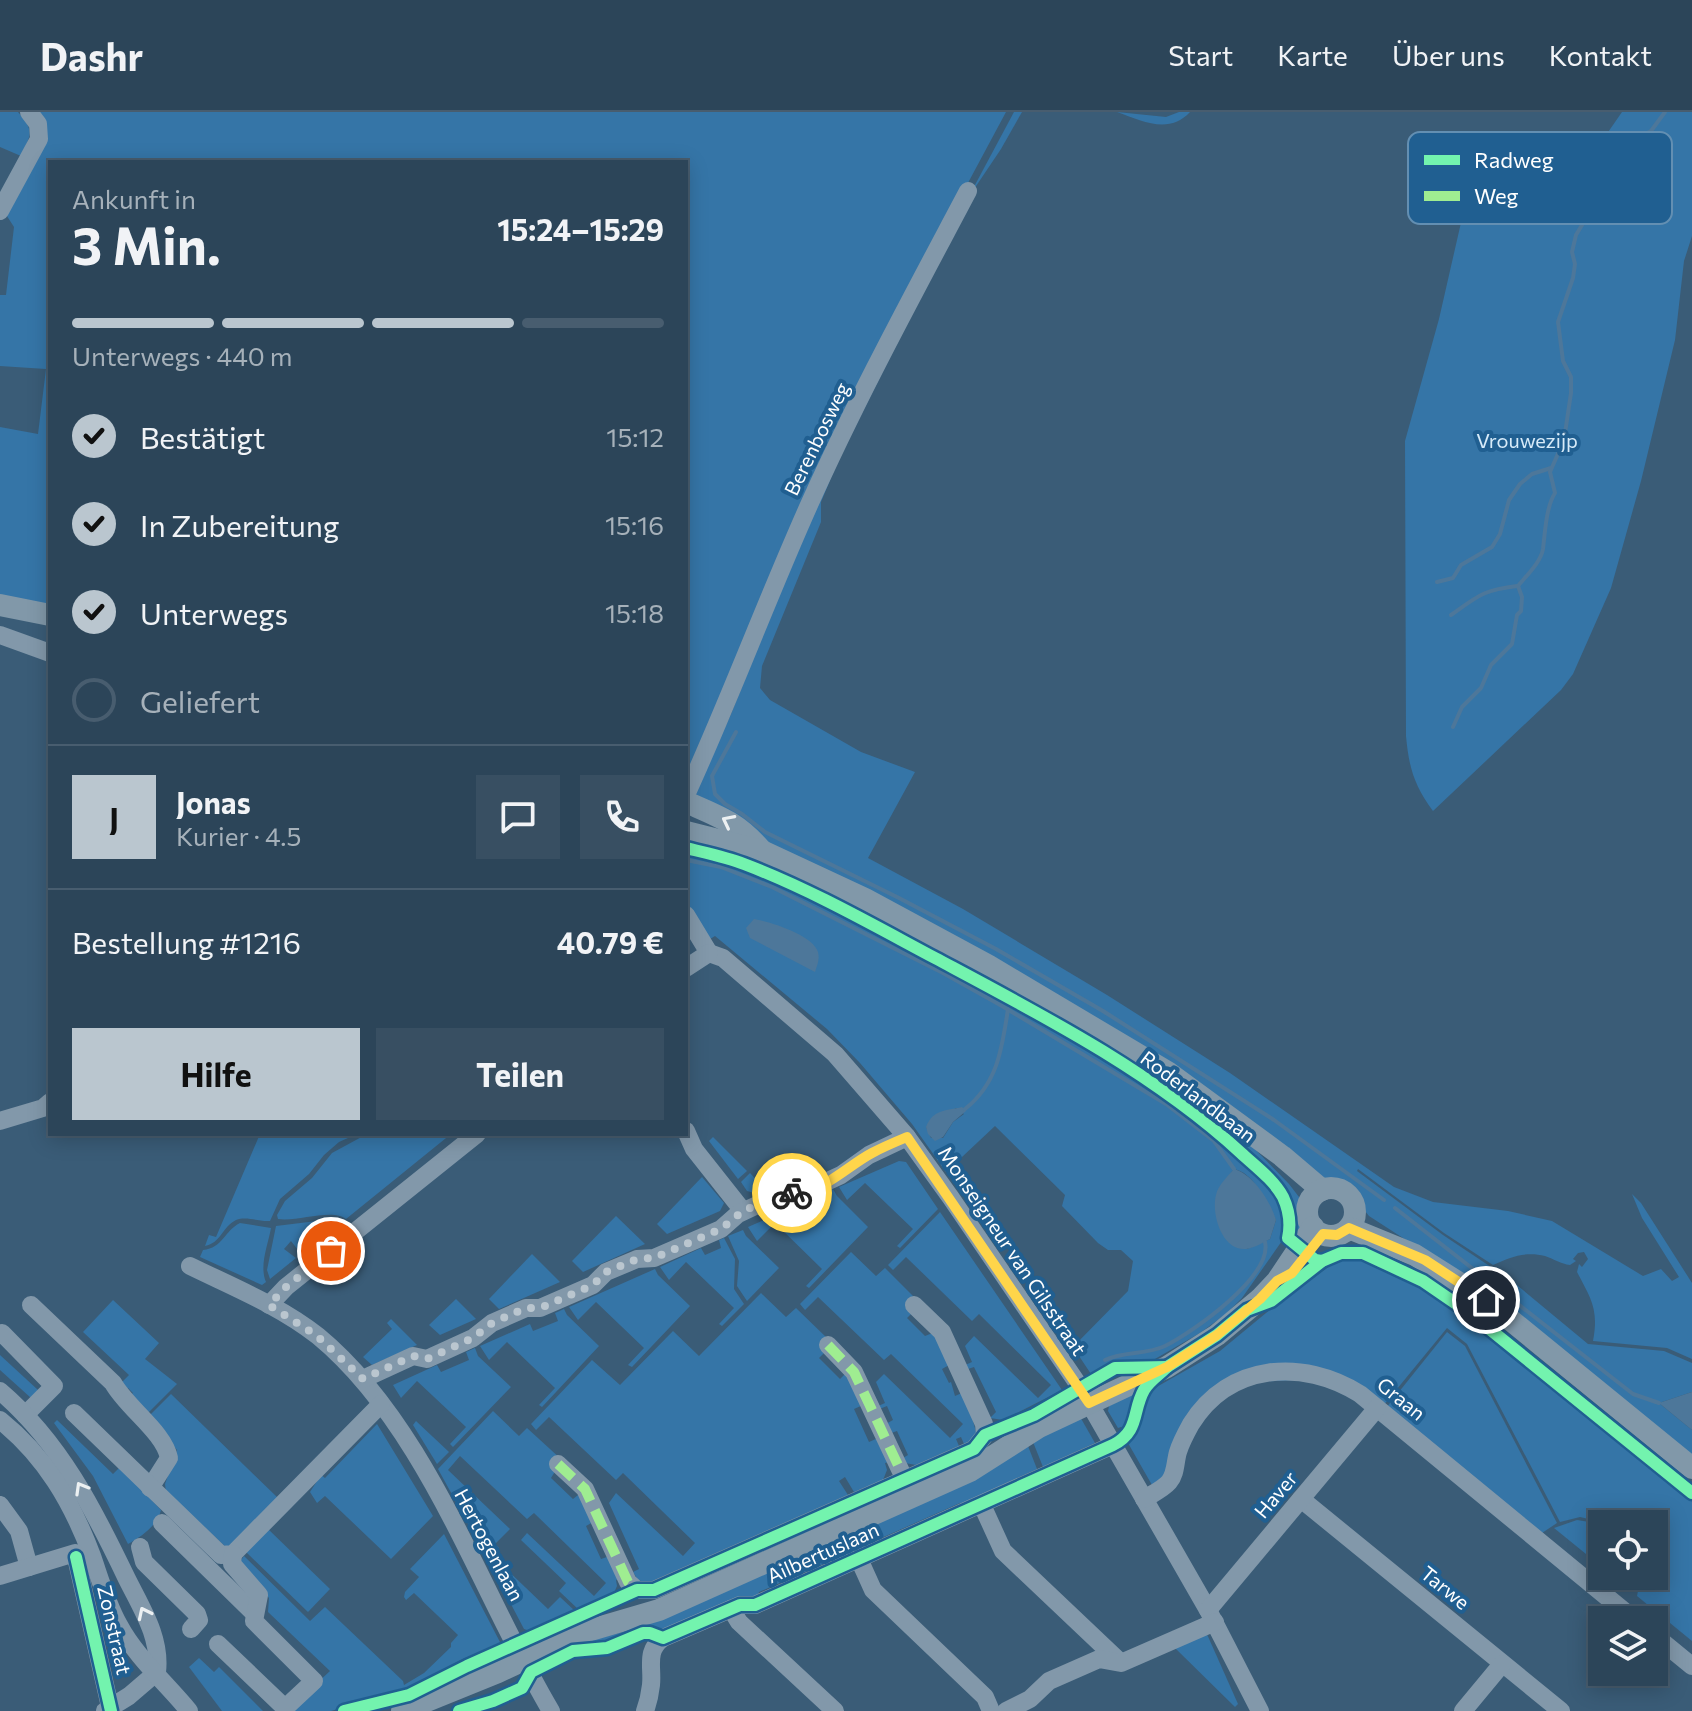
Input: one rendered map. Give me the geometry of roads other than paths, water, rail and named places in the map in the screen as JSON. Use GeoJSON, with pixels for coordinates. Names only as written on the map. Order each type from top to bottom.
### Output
{"type":"FeatureCollection","features":[{"type":"Feature","properties":{"kind":"main road"},"geometry":{"type":"LineString","coordinates":[[0,605],[48,615]]}},
{"type":"Feature","properties":{"kind":"main road","name":"Roderlandbaan"},"geometry":{"type":"LineString","coordinates":[[688,803],[733,822],[762,851]]}},
{"type":"Feature","properties":{"kind":"main road","name":"Roderlandbaan"},"geometry":{"type":"LineString","coordinates":[[688,832],[762,851],[865,899],[989,966],[1169,1073],[1261,1142],[1316,1195]]}},
{"type":"Feature","properties":{"kind":"main road"},"geometry":{"type":"LineString","coordinates":[[1338,1189],[1351,1198],[1352,1221],[1337,1235],[1318,1231],[1308,1214],[1316,1195],[1338,1189]]}},
{"type":"Feature","properties":{"kind":"main road"},"geometry":{"type":"LineString","coordinates":[[1352,1221],[1401,1241],[1415,1255],[1486,1300],[1692,1468]]}},
{"type":"Feature","properties":{"kind":"main road","name":"Ailbertuslaan"},"geometry":{"type":"LineString","coordinates":[[402,1711],[584,1632],[659,1610],[860,1510],[970,1471],[1039,1427],[1193,1352],[1232,1323],[1277,1281],[1284,1267],[1318,1231]]}},
{"type":"Feature","properties":{"kind":"street"},"geometry":{"type":"LineString","coordinates":[[0,211],[39,139],[38,124],[29,112]]}},
{"type":"Feature","properties":{"kind":"street","name":"Berenbosweg"},"geometry":{"type":"LineString","coordinates":[[688,791],[810,503],[968,191]]}},
{"type":"Feature","properties":{"kind":"street"},"geometry":{"type":"LineString","coordinates":[[0,635],[48,652]]}},
{"type":"Feature","properties":{"kind":"street"},"geometry":{"type":"LineString","coordinates":[[688,918],[709,953],[688,967]]}},
{"type":"Feature","properties":{"kind":"street","name":"Monseigneur van Gilsstraat"},"geometry":{"type":"LineString","coordinates":[[709,953],[723,958],[808,1029],[861,1083],[907,1137],[1089,1403],[1212,1616],[1260,1711]]}},
{"type":"Feature","properties":{"kind":"street"},"geometry":{"type":"LineString","coordinates":[[0,1121],[48,1104]]}},
{"type":"Feature","properties":{"kind":"street"},"geometry":{"type":"LineString","coordinates":[[269,1305],[286,1287],[475,1136]]}},
{"type":"Feature","properties":{"kind":"street"},"geometry":{"type":"LineString","coordinates":[[688,1136],[694,1149],[743,1211]]}},
{"type":"Feature","properties":{"kind":"street"},"geometry":{"type":"LineString","coordinates":[[363,1379],[413,1356],[427,1359],[473,1338],[492,1323],[526,1308],[540,1308],[593,1285],[606,1272],[637,1259],[654,1258],[721,1229],[743,1211],[783,1193],[800,1194],[841,1175],[869,1155],[907,1137]]}},
{"type":"Feature","properties":{"kind":"street","name":"Hertogenlaan"},"geometry":{"type":"LineString","coordinates":[[190,1266],[269,1305],[316,1335],[363,1379],[411,1450],[453,1522],[551,1711]]}},
{"type":"Feature","properties":{"kind":"street"},"geometry":{"type":"LineString","coordinates":[[31,1305],[113,1383],[121,1398],[167,1446],[169,1458],[150,1488]]}},
{"type":"Feature","properties":{"kind":"street","name":"Ailbertuslaan"},"geometry":{"type":"LineString","coordinates":[[558,1464],[585,1489],[628,1582],[643,1591],[654,1590],[860,1510],[905,1480],[974,1449],[983,1439],[986,1429],[942,1332],[914,1305]]}},
{"type":"Feature","properties":{"kind":"street"},"geometry":{"type":"LineString","coordinates":[[2,1333],[54,1386],[25,1415]]}},
{"type":"Feature","properties":{"kind":"street"},"geometry":{"type":"LineString","coordinates":[[828,1345],[854,1372],[905,1480]]}},
{"type":"Feature","properties":{"kind":"street","name":"Graan"},"geometry":{"type":"LineString","coordinates":[[1144,1499],[1172,1479],[1183,1438],[1204,1406],[1225,1390],[1255,1376],[1289,1371],[1316,1373],[1346,1385],[1377,1408],[1618,1606]]}},
{"type":"Feature","properties":{"kind":"street","name":"Zonstraat"},"geometry":{"type":"LineString","coordinates":[[0,1391],[57,1452],[80,1485],[152,1629],[158,1659],[157,1672]]}},
{"type":"Feature","properties":{"kind":"street"},"geometry":{"type":"LineString","coordinates":[[218,1644],[285,1708],[314,1681],[254,1621],[259,1595],[232,1564],[233,1554],[381,1404]]}},
{"type":"Feature","properties":{"kind":"street","name":"Haver"},"geometry":{"type":"LineString","coordinates":[[1212,1616],[1301,1499],[1377,1408]]}},
{"type":"Feature","properties":{"kind":"street"},"geometry":{"type":"LineString","coordinates":[[74,1413],[150,1488],[168,1517],[255,1614]]}},
{"type":"Feature","properties":{"kind":"street","name":"Zonstraat"},"geometry":{"type":"LineString","coordinates":[[0,1420],[46,1465],[62,1489],[117,1622],[128,1641],[189,1711]]}},
{"type":"Feature","properties":{"kind":"street","name":"Ailbertuslaan"},"geometry":{"type":"LineString","coordinates":[[645,1711],[652,1681],[651,1652],[663,1638],[740,1605],[755,1605],[1113,1445]]}},
{"type":"Feature","properties":{"kind":"street","name":"Tarwe"},"geometry":{"type":"LineString","coordinates":[[1301,1499],[1561,1711]]}},
{"type":"Feature","properties":{"kind":"street"},"geometry":{"type":"LineString","coordinates":[[0,1505],[19,1531],[29,1567],[0,1576]]}},
{"type":"Feature","properties":{"kind":"street"},"geometry":{"type":"LineString","coordinates":[[982,1505],[1003,1551],[1121,1663]]}},
{"type":"Feature","properties":{"kind":"street"},"geometry":{"type":"LineString","coordinates":[[168,1517],[221,1555],[233,1554]]}},
{"type":"Feature","properties":{"kind":"street","name":"Zonstraat"},"geometry":{"type":"LineString","coordinates":[[117,1557],[140,1547],[168,1517]]}},
{"type":"Feature","properties":{"kind":"street"},"geometry":{"type":"LineString","coordinates":[[140,1547],[144,1562],[197,1614],[199,1620],[191,1629]]}},
{"type":"Feature","properties":{"kind":"street","name":"Zonstraat"},"geometry":{"type":"LineString","coordinates":[[29,1567],[75,1553],[109,1710]]}},
{"type":"Feature","properties":{"kind":"street"},"geometry":{"type":"LineString","coordinates":[[859,1559],[873,1590],[985,1697],[991,1711]]}},
{"type":"Feature","properties":{"kind":"street"},"geometry":{"type":"LineString","coordinates":[[731,1609],[739,1622],[835,1711]]}},
{"type":"Feature","properties":{"kind":"street"},"geometry":{"type":"LineString","coordinates":[[1006,1711],[1030,1699],[1049,1681],[1099,1659],[1121,1663],[1212,1616]]}},
{"type":"Feature","properties":{"kind":"street"},"geometry":{"type":"LineString","coordinates":[[1668,1646],[1692,1666]]}},
{"type":"Feature","properties":{"kind":"street"},"geometry":{"type":"LineString","coordinates":[[1463,1711],[1502,1664]]}},
{"type":"Feature","properties":{"kind":"street"},"geometry":{"type":"LineString","coordinates":[[109,1710],[157,1672]]}},
{"type":"Feature","properties":{"kind":"street"},"geometry":{"type":"LineString","coordinates":[[1447,1711],[1461,1697],[1476,1694]]}},
{"type":"Feature","properties":{"kind":"waterway","name":"Vrouwezijp"},"geometry":{"type":"LineString","coordinates":[[1649,132],[1665,112]]}},
{"type":"Feature","properties":{"kind":"waterway","name":"Vrouwezijp"},"geometry":{"type":"LineString","coordinates":[[1453,727],[1462,707],[1481,688],[1491,665],[1512,644],[1517,615],[1521,611],[1522,597],[1518,586],[1542,554],[1548,513],[1555,493],[1550,472],[1564,440],[1571,393],[1571,377],[1563,361],[1558,322],[1573,278],[1575,264],[1572,252],[1583,224]]}},
{"type":"Feature","properties":{"kind":"waterway"},"geometry":{"type":"LineString","coordinates":[[1437,582],[1453,578],[1461,565],[1492,547],[1500,534],[1509,500],[1520,484],[1532,474],[1551,468]]}},
{"type":"Feature","properties":{"kind":"waterway"},"geometry":{"type":"LineString","coordinates":[[1451,615],[1481,595],[1517,586]]}},
{"type":"Feature","properties":{"kind":"waterway"},"geometry":{"type":"LineString","coordinates":[[736,732],[712,776],[715,794],[725,804],[765,832],[996,949],[1103,1011],[1274,1120],[1384,1200]]}},
{"type":"Feature","properties":{"kind":"waterway"},"geometry":{"type":"LineString","coordinates":[[688,860],[721,867],[772,887],[1002,1006],[1166,1104],[1214,1141],[1234,1169]]}},
{"type":"Feature","properties":{"kind":"waterway"},"geometry":{"type":"LineString","coordinates":[[965,1109],[992,1076],[1008,1009]]}},
{"type":"Feature","properties":{"kind":"waterway"},"geometry":{"type":"LineString","coordinates":[[1395,1208],[1633,1394],[1659,1403]]}},
{"type":"Feature","properties":{"kind":"waterway"},"geometry":{"type":"LineString","coordinates":[[1105,1360],[1165,1346],[1194,1329],[1228,1302],[1257,1271],[1264,1256],[1265,1242]]}}]}
